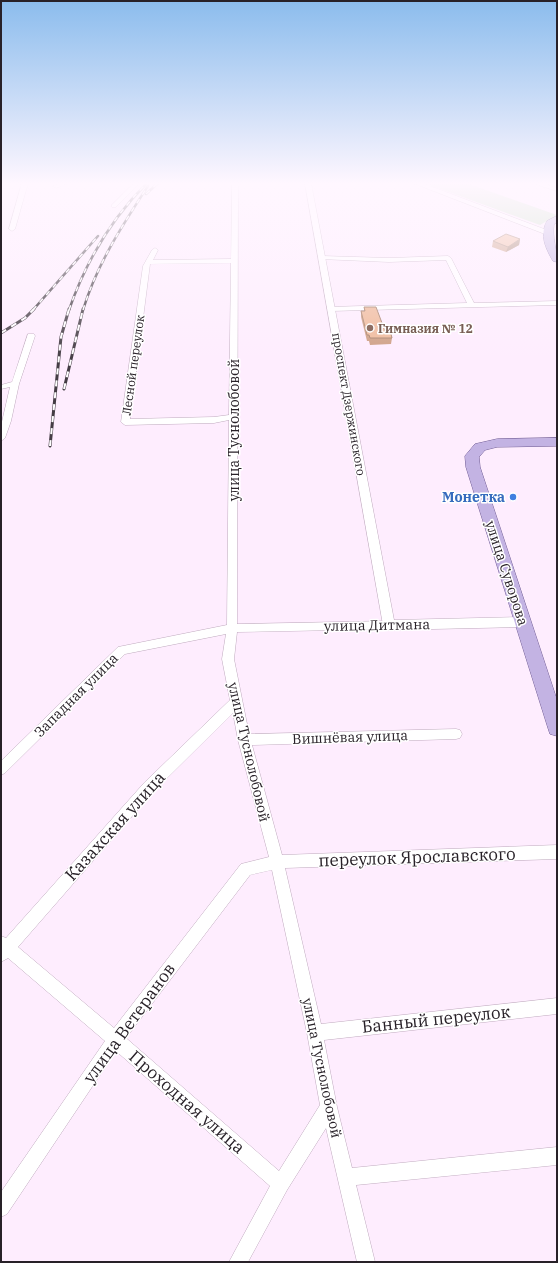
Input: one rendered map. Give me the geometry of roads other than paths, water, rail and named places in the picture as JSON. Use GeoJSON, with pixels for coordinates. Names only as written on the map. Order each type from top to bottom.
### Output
{"type":"FeatureCollection","features":[{"type":"Feature","properties":{"kind":"main road"},"geometry":{"type":"LineString","coordinates":[[549,242],[551,251],[557,259]]}},
{"type":"Feature","properties":{"kind":"main road","name":"улица Суворова"},"geometry":{"type":"LineString","coordinates":[[557,442],[497,443],[480,447],[472,456],[473,467],[557,728]]}},
{"type":"Feature","properties":{"kind":"street","name":"улица Туснолобовой"},"geometry":{"type":"LineString","coordinates":[[234,242],[232,628],[228,659],[244,740],[277,862],[315,1033],[329,1107],[366,1262]]}},
{"type":"Feature","properties":{"kind":"street","name":"проспект Дзержинского"},"geometry":{"type":"LineString","coordinates":[[319,242],[389,626]]}},
{"type":"Feature","properties":{"kind":"street","name":"Лесной переулок"},"geometry":{"type":"LineString","coordinates":[[155,250],[146,266],[125,422],[214,420],[234,417]]}},
{"type":"Feature","properties":{"kind":"street"},"geometry":{"type":"LineString","coordinates":[[322,258],[389,260],[448,258],[471,304]]}},
{"type":"Feature","properties":{"kind":"street"},"geometry":{"type":"LineString","coordinates":[[148,262],[234,261]]}},
{"type":"Feature","properties":{"kind":"street"},"geometry":{"type":"LineString","coordinates":[[331,308],[557,303]]}},
{"type":"Feature","properties":{"kind":"street"},"geometry":{"type":"LineString","coordinates":[[1,438],[7,421],[15,384],[31,336]]}},
{"type":"Feature","properties":{"kind":"street"},"geometry":{"type":"LineString","coordinates":[[1,387],[15,384]]}},
{"type":"Feature","properties":{"kind":"street","name":"улица Дитмана"},"geometry":{"type":"LineString","coordinates":[[232,628],[389,626],[523,622]]}},
{"type":"Feature","properties":{"kind":"street","name":"Западная улица"},"geometry":{"type":"LineString","coordinates":[[1,769],[122,650],[232,628]]}},
{"type":"Feature","properties":{"kind":"street","name":"Казахская улица"},"geometry":{"type":"LineString","coordinates":[[3,949],[149,787],[236,702]]}},
{"type":"Feature","properties":{"kind":"street","name":"Вишнёвая улица"},"geometry":{"type":"LineString","coordinates":[[244,740],[456,734]]}},
{"type":"Feature","properties":{"kind":"street","name":"переулок Ярославского"},"geometry":{"type":"LineString","coordinates":[[277,862],[557,852]]}},
{"type":"Feature","properties":{"kind":"street","name":"улица Ветеранов"},"geometry":{"type":"LineString","coordinates":[[1,1208],[115,1039],[246,869],[277,862]]}},
{"type":"Feature","properties":{"kind":"street","name":"Проходная улица"},"geometry":{"type":"LineString","coordinates":[[3,949],[115,1039],[281,1184]]}},
{"type":"Feature","properties":{"kind":"street","name":"Банный переулок"},"geometry":{"type":"LineString","coordinates":[[315,1033],[557,1006]]}},
{"type":"Feature","properties":{"kind":"street"},"geometry":{"type":"LineString","coordinates":[[238,1262],[281,1184],[329,1107]]}},
{"type":"Feature","properties":{"kind":"street"},"geometry":{"type":"LineString","coordinates":[[346,1177],[557,1156]]}},
{"type":"Feature","properties":{"kind":"railway"},"geometry":{"type":"LineString","coordinates":[[33,310],[93,242]]}},
{"type":"Feature","properties":{"kind":"railway"},"geometry":{"type":"LineString","coordinates":[[69,310],[83,275],[101,242]]}},
{"type":"Feature","properties":{"kind":"railway"},"geometry":{"type":"LineString","coordinates":[[83,310],[95,277],[113,242]]}},
{"type":"Feature","properties":{"kind":"railway"},"geometry":{"type":"LineString","coordinates":[[50,446],[61,337],[69,309]]}},
{"type":"Feature","properties":{"kind":"railway"},"geometry":{"type":"LineString","coordinates":[[64,389],[83,309]]}},
{"type":"Feature","properties":{"kind":"railway"},"geometry":{"type":"LineString","coordinates":[[1,333],[25,318],[33,310]]}},
{"type":"Feature","properties":{"kind":"place","name":"Гимназия № 12"},"geometry":{"type":"Point","coordinates":[370,328]}},
{"type":"Feature","properties":{"kind":"place","name":"Монетка"},"geometry":{"type":"Point","coordinates":[513,497]}}]}
